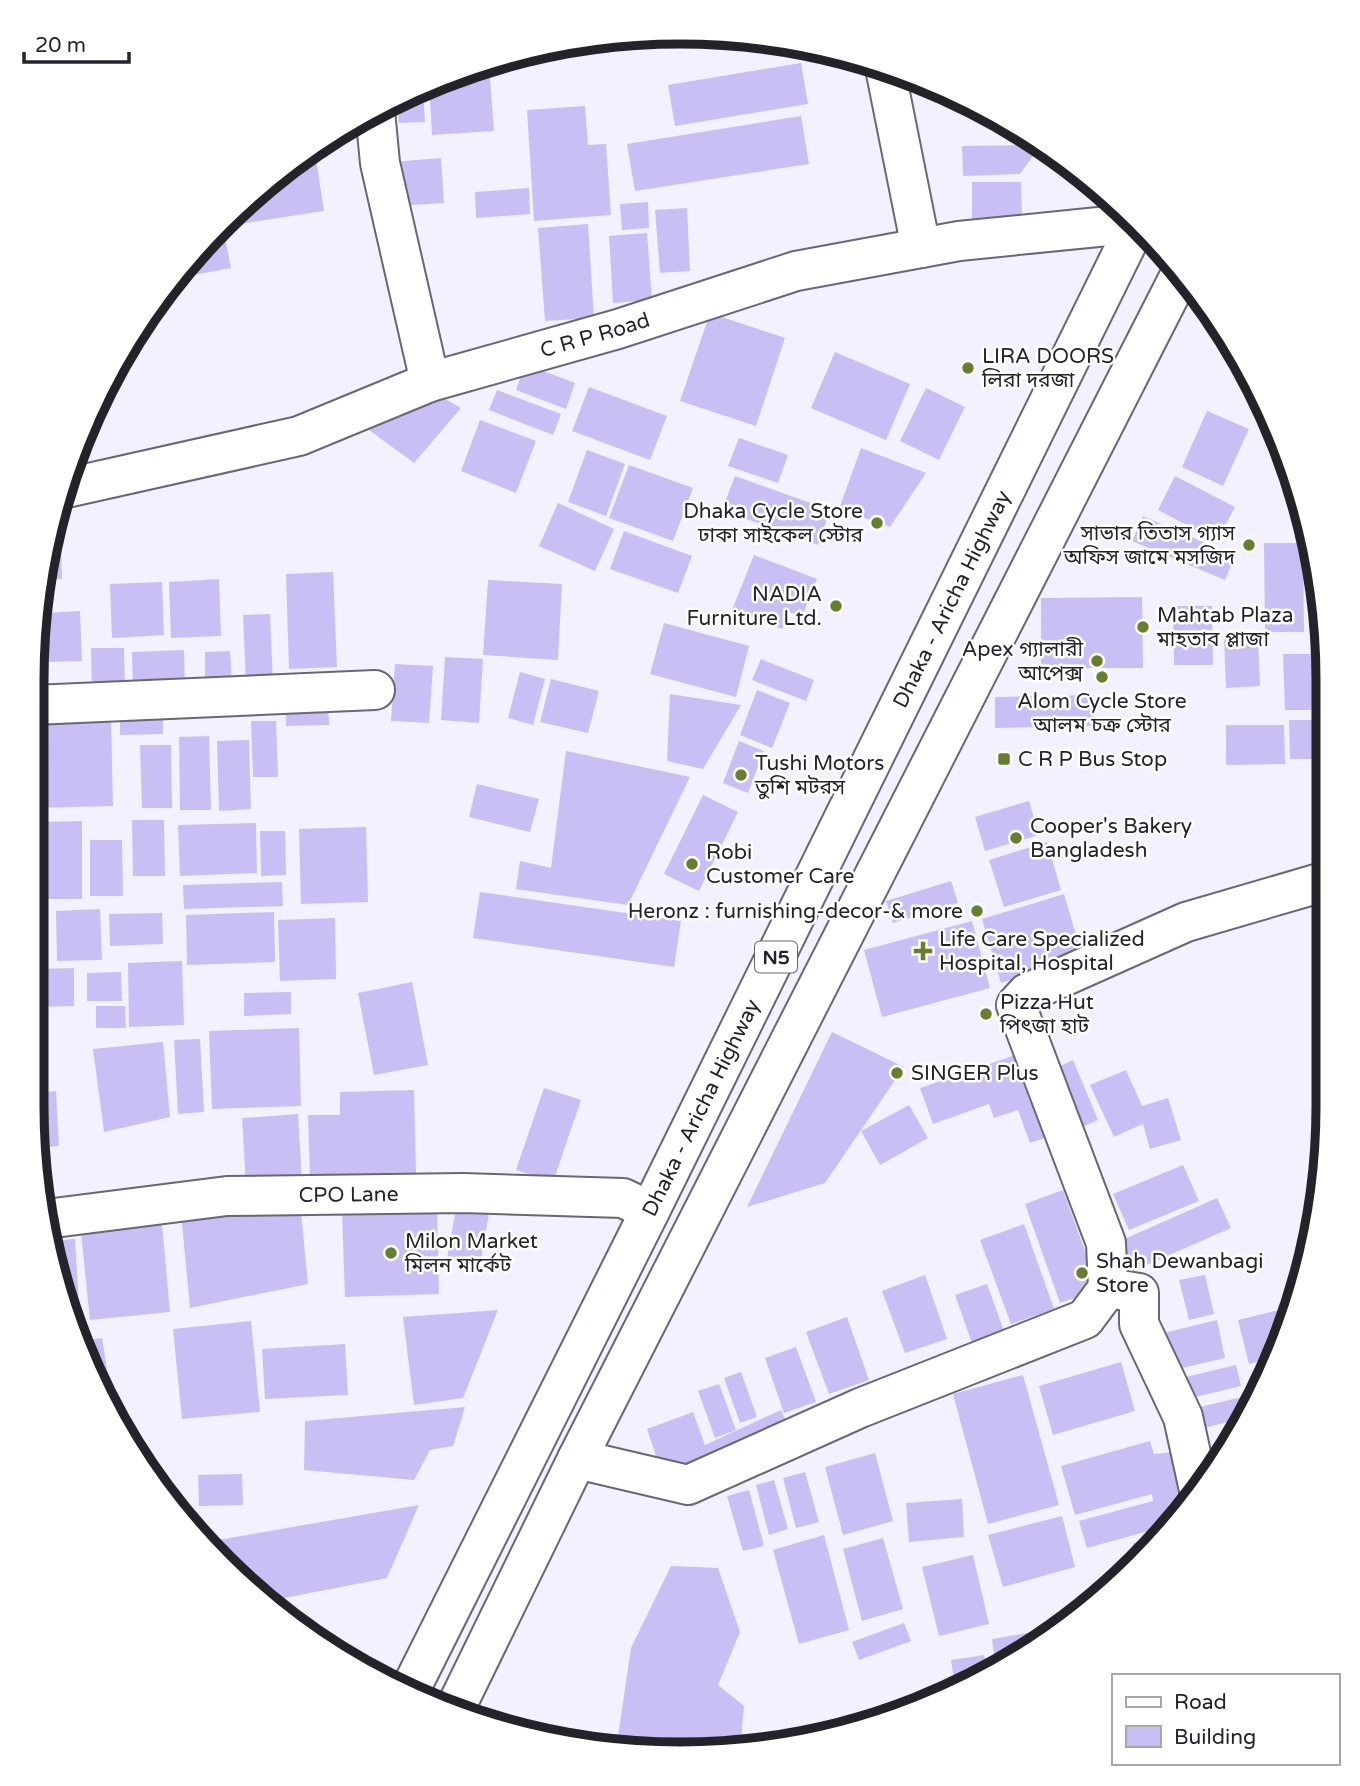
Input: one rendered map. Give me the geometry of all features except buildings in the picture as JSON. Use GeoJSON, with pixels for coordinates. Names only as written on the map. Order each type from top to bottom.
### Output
{"type":"FeatureCollection","features":[{"type":"Feature","properties":{"kind":"main road"},"geometry":{"type":"LineString","coordinates":[[887,79],[921,248]]}},
{"type":"Feature","properties":{"kind":"main road"},"geometry":{"type":"LineString","coordinates":[[376,121],[380,163],[430,382]]}},
{"type":"Feature","properties":{"kind":"main road","name":"C R P Road"},"geometry":{"type":"LineString","coordinates":[[74,486],[299,436],[430,382],[618,329],[796,271],[959,241],[1123,224]]}},
{"type":"Feature","properties":{"kind":"main road","name":"Dhaka - Aricha Highway"},"geometry":{"type":"LineString","coordinates":[[413,1683],[650,1211],[1133,233]]}},
{"type":"Feature","properties":{"kind":"main road","name":"N5"},"geometry":{"type":"LineString","coordinates":[[459,1702],[578,1459],[1176,282]]}},
{"type":"Feature","properties":{"kind":"main road"},"geometry":{"type":"LineString","coordinates":[[44,705],[376,690]]}},
{"type":"Feature","properties":{"kind":"main road"},"geometry":{"type":"LineString","coordinates":[[1085,1319],[1108,1289],[1106,1243],[1016,1004],[1027,993],[1186,922],[1316,884]]}},
{"type":"Feature","properties":{"kind":"main road","name":"CPO Lane"},"geometry":{"type":"LineString","coordinates":[[54,1219],[227,1196],[463,1193],[623,1198],[650,1211]]}},
{"type":"Feature","properties":{"kind":"main road"},"geometry":{"type":"LineString","coordinates":[[1108,1289],[1139,1293],[1139,1324],[1183,1418],[1196,1477]]}},
{"type":"Feature","properties":{"kind":"main road"},"geometry":{"type":"LineString","coordinates":[[578,1459],[688,1485],[860,1408],[1085,1319],[1139,1324]]}},
{"type":"Feature","properties":{"kind":"place","name":"LIRA DOORS লিরা দরজা"},"geometry":{"type":"Point","coordinates":[968,368]}},
{"type":"Feature","properties":{"kind":"place","name":"Dhaka Cycle Store ঢাকা সাইকেল স্টোর"},"geometry":{"type":"Point","coordinates":[877,523]}},
{"type":"Feature","properties":{"kind":"place","name":"সাভার তিতাস গ্যাস অফিস জামে মসজিদ"},"geometry":{"type":"Point","coordinates":[1249,545]}},
{"type":"Feature","properties":{"kind":"place","name":"NADIA Furniture Ltd."},"geometry":{"type":"Point","coordinates":[836,606]}},
{"type":"Feature","properties":{"kind":"place","name":"Mahtab Plaza মাহতাব প্লাজা"},"geometry":{"type":"Point","coordinates":[1143,627]}},
{"type":"Feature","properties":{"kind":"place","name":"Apex গ্যালারী আপেক্স"},"geometry":{"type":"Point","coordinates":[1097,661]}},
{"type":"Feature","properties":{"kind":"place","name":"Alom Cycle Store আলম চক্র স্টোর"},"geometry":{"type":"Point","coordinates":[1102,677]}},
{"type":"Feature","properties":{"kind":"place","name":"C R P Bus Stop"},"geometry":{"type":"Point","coordinates":[1004,759]}},
{"type":"Feature","properties":{"kind":"place","name":"Tushi Motors তুশি মটরস"},"geometry":{"type":"Point","coordinates":[741,775]}},
{"type":"Feature","properties":{"kind":"place","name":"Cooper's Bakery Bangladesh"},"geometry":{"type":"Point","coordinates":[1016,838]}},
{"type":"Feature","properties":{"kind":"place","name":"Robi Customer Care"},"geometry":{"type":"Point","coordinates":[692,864]}},
{"type":"Feature","properties":{"kind":"place","name":"Heronz : furnishing-decor-& more"},"geometry":{"type":"Point","coordinates":[977,911]}},
{"type":"Feature","properties":{"kind":"place","name":"Life Care Specialized Hospital, Hospital"},"geometry":{"type":"Point","coordinates":[923,951]}},
{"type":"Feature","properties":{"kind":"place","name":"Pizza Hut পিৎজা হাট"},"geometry":{"type":"Point","coordinates":[986,1014]}},
{"type":"Feature","properties":{"kind":"place","name":"SINGER Plus"},"geometry":{"type":"Point","coordinates":[897,1073]}},
{"type":"Feature","properties":{"kind":"place","name":"Milon Market মিলন মার্কেট"},"geometry":{"type":"Point","coordinates":[391,1253]}},
{"type":"Feature","properties":{"kind":"place","name":"Shah Dewanbagi Store"},"geometry":{"type":"Point","coordinates":[1082,1273]}}]}
